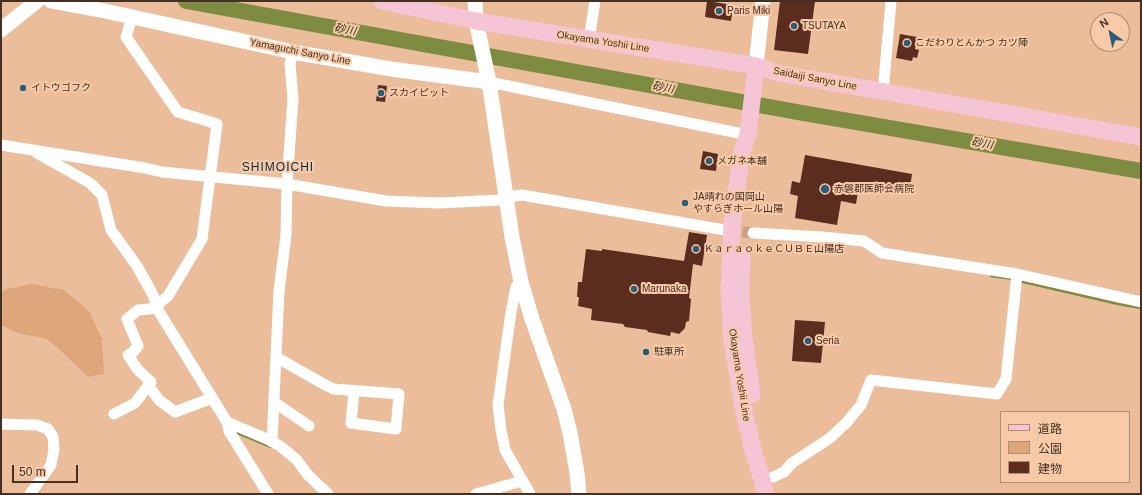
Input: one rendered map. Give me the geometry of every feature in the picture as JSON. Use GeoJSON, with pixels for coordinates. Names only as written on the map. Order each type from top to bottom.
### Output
{"type":"FeatureCollection","features":[{"type":"Feature","properties":{"kind":"main road"},"geometry":{"type":"LineString","coordinates":[[1,30],[37,1]]}},
{"type":"Feature","properties":{"kind":"main road","name":"Yamaguchi Sanyo Line"},"geometry":{"type":"LineString","coordinates":[[50,1],[293,52],[391,69],[488,78]]}},
{"type":"Feature","properties":{"kind":"main road","name":"Okayama Yoshii Line"},"geometry":{"type":"LineString","coordinates":[[382,1],[478,28],[589,40],[755,72],[748,135],[742,151],[732,224],[729,292],[732,340],[742,402],[753,450],[766,494]]}},
{"type":"Feature","properties":{"kind":"main road"},"geometry":{"type":"LineString","coordinates":[[475,1],[478,28],[488,78],[507,197],[512,237],[521,282],[567,421],[577,473],[579,494]]}},
{"type":"Feature","properties":{"kind":"main road"},"geometry":{"type":"LineString","coordinates":[[755,72],[763,1]]}},
{"type":"Feature","properties":{"kind":"main road","name":"Saidaiji Sanyo Line"},"geometry":{"type":"LineString","coordinates":[[755,72],[884,87],[1141,126]]}},
{"type":"Feature","properties":{"kind":"main road","name":"Saidaiji Sanyo Line"},"geometry":{"type":"LineString","coordinates":[[884,87],[1141,137]]}},
{"type":"Feature","properties":{"kind":"main road","name":"Okayama Yoshii Line"},"geometry":{"type":"LineString","coordinates":[[748,135],[752,153],[743,226],[741,292],[744,338],[753,404],[763,446],[778,494]]}},
{"type":"Feature","properties":{"kind":"street"},"geometry":{"type":"LineString","coordinates":[[589,40],[595,1]]}},
{"type":"Feature","properties":{"kind":"street"},"geometry":{"type":"LineString","coordinates":[[884,87],[891,1]]}},
{"type":"Feature","properties":{"kind":"street"},"geometry":{"type":"LineString","coordinates":[[114,414],[135,403],[150,382],[138,370],[128,355],[138,346],[127,318],[138,310],[150,309],[157,306],[168,296],[202,239],[217,124],[178,112],[126,37],[132,17]]}},
{"type":"Feature","properties":{"kind":"street"},"geometry":{"type":"LineString","coordinates":[[272,442],[279,291],[286,235],[287,184],[292,98],[290,64],[293,52]]}},
{"type":"Feature","properties":{"kind":"street"},"geometry":{"type":"LineString","coordinates":[[488,78],[748,135]]}},
{"type":"Feature","properties":{"kind":"street"},"geometry":{"type":"LineString","coordinates":[[1,144],[162,172],[287,184],[386,201],[440,203],[500,200],[507,197],[522,195],[725,230]]}},
{"type":"Feature","properties":{"kind":"street"},"geometry":{"type":"LineString","coordinates":[[30,149],[90,183],[102,195],[111,230],[137,266],[153,295],[157,306],[227,422],[229,431],[268,494]]}},
{"type":"Feature","properties":{"kind":"street"},"geometry":{"type":"LineString","coordinates":[[753,233],[864,241],[882,253],[1017,274],[1141,302]]}},
{"type":"Feature","properties":{"kind":"street"},"geometry":{"type":"LineString","coordinates":[[772,477],[784,472],[792,463],[830,438],[846,423],[861,405],[871,380],[997,394],[1006,379],[1017,274]]}},
{"type":"Feature","properties":{"kind":"street"},"geometry":{"type":"LineString","coordinates":[[521,282],[516,287],[510,312],[498,405],[505,450],[530,494]]}},
{"type":"Feature","properties":{"kind":"street"},"geometry":{"type":"LineString","coordinates":[[276,357],[334,389],[354,390],[399,394],[396,429],[351,423],[354,390]]}},
{"type":"Feature","properties":{"kind":"street"},"geometry":{"type":"LineString","coordinates":[[148,386],[159,400],[175,412],[212,398]]}},
{"type":"Feature","properties":{"kind":"street"},"geometry":{"type":"LineString","coordinates":[[274,402],[309,426]]}},
{"type":"Feature","properties":{"kind":"street"},"geometry":{"type":"LineString","coordinates":[[227,422],[280,446],[296,459],[308,475],[328,494]]}},
{"type":"Feature","properties":{"kind":"street"},"geometry":{"type":"LineString","coordinates":[[1,424],[37,425],[48,429],[53,438],[54,450],[51,465],[30,494]]}},
{"type":"Feature","properties":{"kind":"street"},"geometry":{"type":"LineString","coordinates":[[476,494],[522,481]]}},
{"type":"Feature","properties":{"kind":"green space"},"geometry":{"type":"Polygon","coordinates":[[[32,284],[64,290],[89,311],[102,339],[104,374],[88,377],[59,349],[45,338],[20,334],[1,325],[1,292],[7,289],[32,284]]]}},
{"type":"Feature","properties":{"kind":"building","name":"Paris Miki"},"geometry":{"type":"Polygon","coordinates":[[[707,1],[733,5],[731,21],[705,17],[707,1]]]}},
{"type":"Feature","properties":{"kind":"building","name":"TSUTAYA"},"geometry":{"type":"Polygon","coordinates":[[[780,1],[815,1],[808,54],[774,50],[780,1]]]}},
{"type":"Feature","properties":{"kind":"building","name":"こだわりとんかつ カツ陣"},"geometry":{"type":"Polygon","coordinates":[[[900,34],[917,37],[915,49],[919,50],[917,58],[913,57],[912,61],[896,58],[900,34]]]}},
{"type":"Feature","properties":{"kind":"building","name":"スカイピット"},"geometry":{"type":"Polygon","coordinates":[[[378,85],[387,86],[385,102],[376,101],[378,85]]]}},
{"type":"Feature","properties":{"kind":"building","name":"メガネ本舗"},"geometry":{"type":"Polygon","coordinates":[[[703,151],[718,154],[716,171],[700,169],[703,151]]]}},
{"type":"Feature","properties":{"kind":"building","name":"赤磐郡医師会病院"},"geometry":{"type":"Polygon","coordinates":[[[805,155],[912,174],[909,194],[859,185],[856,204],[841,201],[837,225],[795,218],[798,196],[790,194],[792,181],[800,183],[805,155]]]}},
{"type":"Feature","properties":{"kind":"building","name":"Marunaka"},"geometry":{"type":"Polygon","coordinates":[[[689,232],[707,235],[702,266],[693,264],[689,298],[691,299],[689,321],[686,322],[685,328],[679,334],[671,332],[670,336],[648,332],[647,330],[625,327],[623,324],[591,320],[592,309],[578,306],[578,282],[582,282],[586,249],[602,251],[602,249],[684,261],[689,232]]]}},
{"type":"Feature","properties":{"kind":"building","name":"Seria"},"geometry":{"type":"Polygon","coordinates":[[[795,320],[825,322],[821,363],[792,361],[795,320]]]}},
{"type":"Feature","properties":{"kind":"waterway","name":"砂川"},"geometry":{"type":"LineString","coordinates":[[186,1],[797,112],[1141,171]]}},
{"type":"Feature","properties":{"kind":"waterway"},"geometry":{"type":"LineString","coordinates":[[991,276],[1014,279]]}},
{"type":"Feature","properties":{"kind":"waterway"},"geometry":{"type":"LineString","coordinates":[[1019,281],[1141,308]]}},
{"type":"Feature","properties":{"kind":"waterway"},"geometry":{"type":"LineString","coordinates":[[235,432],[271,447]]}},
{"type":"Feature","properties":{"kind":"tunnel"},"geometry":{"type":"LineString","coordinates":[[726,230],[753,233]]}},
{"type":"Feature","properties":{"kind":"place","name":"Paris Miki"},"geometry":{"type":"Point","coordinates":[719,11]}},
{"type":"Feature","properties":{"kind":"place","name":"TSUTAYA"},"geometry":{"type":"Point","coordinates":[794,26]}},
{"type":"Feature","properties":{"kind":"place","name":"こだわりとんかつ カツ陣"},"geometry":{"type":"Point","coordinates":[907,43]}},
{"type":"Feature","properties":{"kind":"place","name":"イトウゴフク"},"geometry":{"type":"Point","coordinates":[23,88]}},
{"type":"Feature","properties":{"kind":"place","name":"スカイピット"},"geometry":{"type":"Point","coordinates":[381,93]}},
{"type":"Feature","properties":{"kind":"place","name":"メガネ本舗"},"geometry":{"type":"Point","coordinates":[709,161]}},
{"type":"Feature","properties":{"kind":"place","name":"赤磐郡医師会病院"},"geometry":{"type":"Point","coordinates":[825,189]}},
{"type":"Feature","properties":{"kind":"place","name":"JA晴れの国岡山 やすらぎホール山陽"},"geometry":{"type":"Point","coordinates":[685,203]}},
{"type":"Feature","properties":{"kind":"place","name":"ＫａｒａｏｋｅＣＵＢＥ山陽店"},"geometry":{"type":"Point","coordinates":[696,249]}},
{"type":"Feature","properties":{"kind":"place","name":"Marunaka"},"geometry":{"type":"Point","coordinates":[634,289]}},
{"type":"Feature","properties":{"kind":"place","name":"Seria"},"geometry":{"type":"Point","coordinates":[808,341]}},
{"type":"Feature","properties":{"kind":"place","name":"駐車所"},"geometry":{"type":"Point","coordinates":[646,352]}},
{"type":"Feature","properties":{"kind":"district","name":"SHIMOICHI"},"geometry":{"type":"Point","coordinates":[278,168]}}]}
